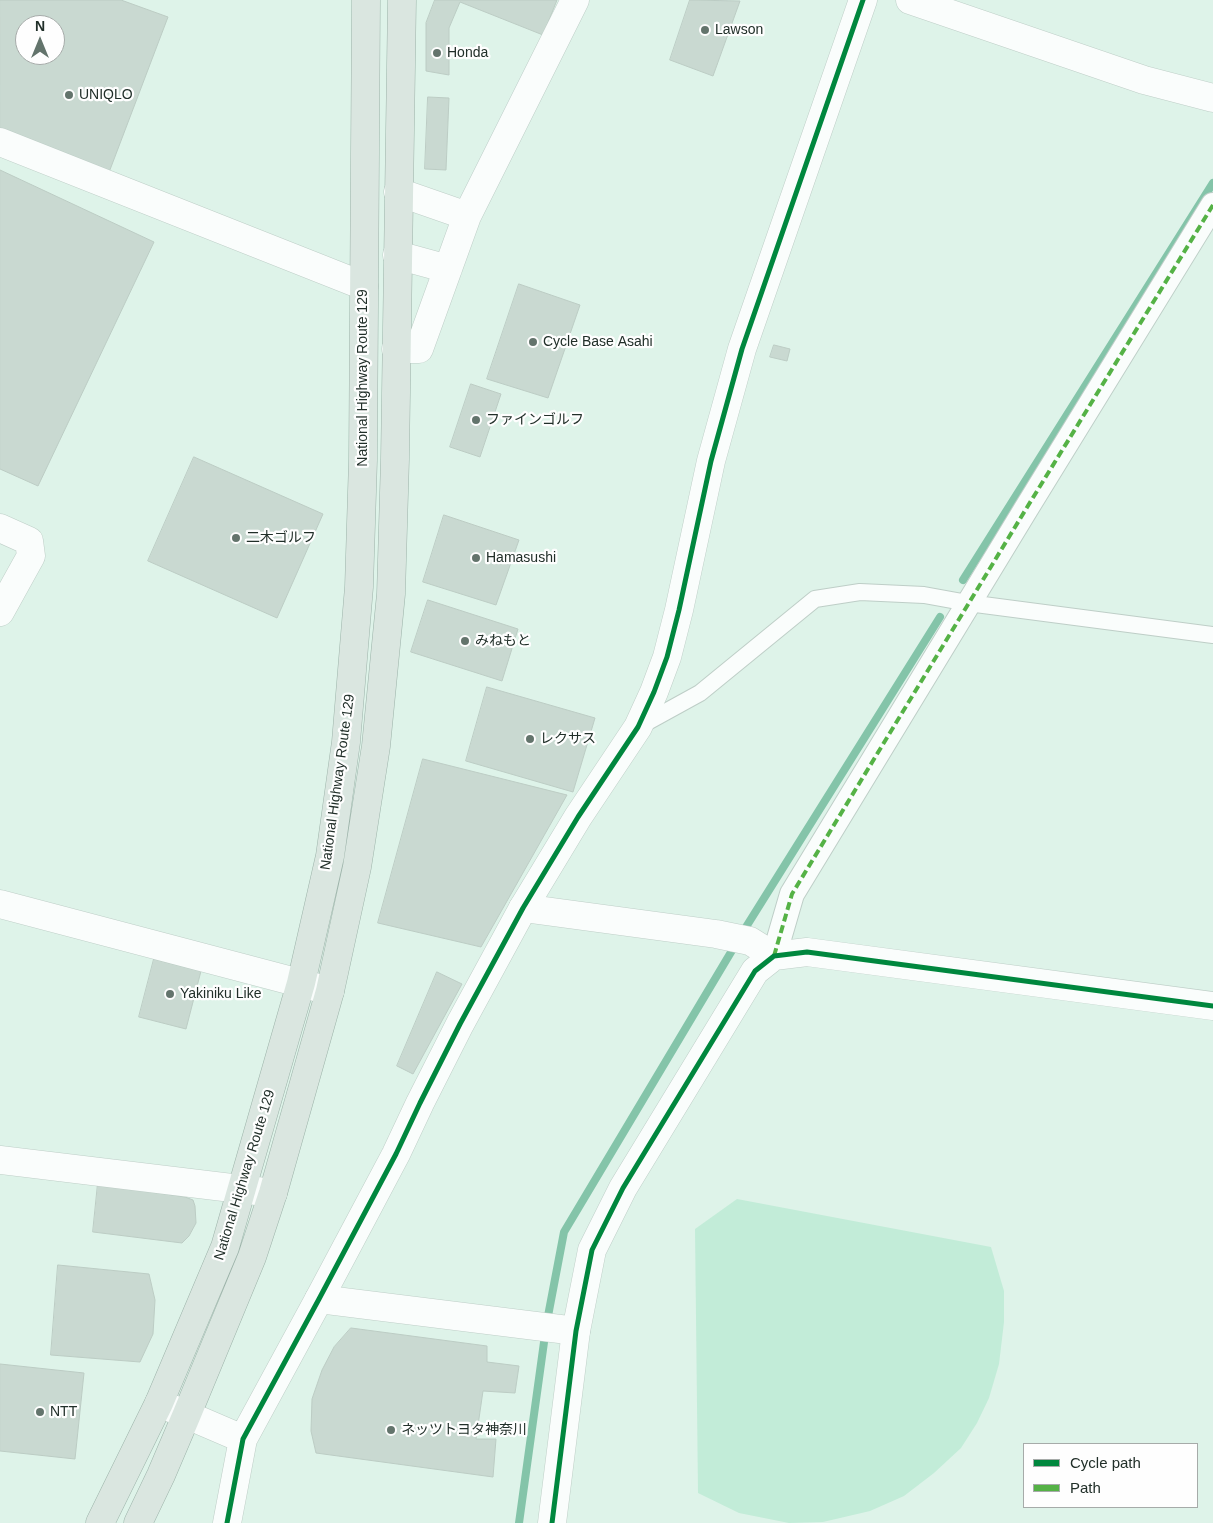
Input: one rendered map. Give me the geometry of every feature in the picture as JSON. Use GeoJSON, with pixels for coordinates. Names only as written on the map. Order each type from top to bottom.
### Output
{"type":"FeatureCollection","features":[{"type":"Feature","properties":{"kind":"highway","name":"National Highway Route 129"},"geometry":{"type":"LineString","coordinates":[[100,1523],[159,1403],[225,1246],[301,983],[330,856],[347,732],[359,587],[363,460],[366,0]]}},
{"type":"Feature","properties":{"kind":"highway"},"geometry":{"type":"LineString","coordinates":[[138,1523],[161,1475],[252,1257],[273,1193],[330,991],[357,867],[376,746],[390,594],[402,0]]}},
{"type":"Feature","properties":{"kind":"street"},"geometry":{"type":"LineString","coordinates":[[396,349],[419,349],[467,216],[575,0]]}},
{"type":"Feature","properties":{"kind":"street"},"geometry":{"type":"LineString","coordinates":[[227,1523],[243,1439],[396,1154],[460,1024],[523,908],[578,817],[638,727],[654,692],[667,657],[680,610],[711,461],[742,349],[806,170],[863,0]]}},
{"type":"Feature","properties":{"kind":"street"},"geometry":{"type":"LineString","coordinates":[[910,0],[1144,80],[1213,98]]}},
{"type":"Feature","properties":{"kind":"street"},"geometry":{"type":"LineString","coordinates":[[0,142],[364,286]]}},
{"type":"Feature","properties":{"kind":"street"},"geometry":{"type":"LineString","coordinates":[[398,192],[467,216]]}},
{"type":"Feature","properties":{"kind":"street"},"geometry":{"type":"LineString","coordinates":[[774,956],[792,894],[968,603],[1213,206]]}},
{"type":"Feature","properties":{"kind":"street"},"geometry":{"type":"LineString","coordinates":[[397,255],[448,269]]}},
{"type":"Feature","properties":{"kind":"street"},"geometry":{"type":"LineString","coordinates":[[0,528],[29,541],[30,556],[0,612]]}},
{"type":"Feature","properties":{"kind":"street"},"geometry":{"type":"LineString","coordinates":[[0,904],[330,991]]}},
{"type":"Feature","properties":{"kind":"street"},"geometry":{"type":"LineString","coordinates":[[523,908],[716,934],[750,941],[774,956]]}},
{"type":"Feature","properties":{"kind":"street"},"geometry":{"type":"LineString","coordinates":[[552,1523],[576,1331],[592,1250],[624,1188],[755,970],[774,956],[807,952],[1213,1006]]}},
{"type":"Feature","properties":{"kind":"street"},"geometry":{"type":"LineString","coordinates":[[0,1160],[273,1193]]}},
{"type":"Feature","properties":{"kind":"street"},"geometry":{"type":"LineString","coordinates":[[319,1299],[576,1331]]}},
{"type":"Feature","properties":{"kind":"street"},"geometry":{"type":"LineString","coordinates":[[159,1403],[243,1439]]}},
{"type":"Feature","properties":{"kind":"lane"},"geometry":{"type":"LineString","coordinates":[[638,727],[700,693],[815,599],[860,592],[924,595],[968,603],[1213,635]]}},
{"type":"Feature","properties":{"kind":"green space"},"geometry":{"type":"Polygon","coordinates":[[[737,1199],[991,1247],[1004,1291],[1004,1322],[999,1364],[989,1398],[977,1423],[961,1448],[934,1473],[904,1496],[870,1511],[823,1522],[789,1523],[739,1513],[698,1493],[695,1229],[737,1199]]]}},
{"type":"Feature","properties":{"kind":"building","name":"UNIQLO"},"geometry":{"type":"Polygon","coordinates":[[[0,0],[121,0],[168,17],[108,175],[0,134],[0,0]]]}},
{"type":"Feature","properties":{"kind":"building","name":"Honda"},"geometry":{"type":"Polygon","coordinates":[[[435,0],[557,0],[543,35],[460,2],[449,28],[449,75],[426,71],[426,23],[435,0]]]}},
{"type":"Feature","properties":{"kind":"building","name":"Lawson"},"geometry":{"type":"Polygon","coordinates":[[[690,0],[740,1],[713,76],[670,60],[690,0]]]}},
{"type":"Feature","properties":{"kind":"building"},"geometry":{"type":"Polygon","coordinates":[[[428,97],[449,98],[446,170],[425,169],[428,97]]]}},
{"type":"Feature","properties":{"kind":"building"},"geometry":{"type":"Polygon","coordinates":[[[0,170],[154,242],[38,486],[0,469],[0,170]]]}},
{"type":"Feature","properties":{"kind":"building","name":"Cycle Base Asahi"},"geometry":{"type":"Polygon","coordinates":[[[519,284],[580,305],[548,398],[487,379],[519,284]]]}},
{"type":"Feature","properties":{"kind":"building"},"geometry":{"type":"Polygon","coordinates":[[[774,345],[790,349],[787,361],[770,357],[774,345]]]}},
{"type":"Feature","properties":{"kind":"building","name":"ファインゴルフ"},"geometry":{"type":"Polygon","coordinates":[[[471,384],[501,394],[480,457],[450,447],[471,384]]]}},
{"type":"Feature","properties":{"kind":"building","name":"二木ゴルフ"},"geometry":{"type":"Polygon","coordinates":[[[194,457],[323,514],[277,618],[148,561],[194,457]]]}},
{"type":"Feature","properties":{"kind":"building"},"geometry":{"type":"Polygon","coordinates":[[[444,515],[519,540],[496,605],[423,582],[444,515]]]}},
{"type":"Feature","properties":{"kind":"building","name":"みねもと"},"geometry":{"type":"Polygon","coordinates":[[[428,600],[518,629],[502,681],[411,652],[428,600]]]}},
{"type":"Feature","properties":{"kind":"building","name":"レクサス"},"geometry":{"type":"Polygon","coordinates":[[[487,687],[595,718],[573,792],[466,761],[487,687]]]}},
{"type":"Feature","properties":{"kind":"building"},"geometry":{"type":"Polygon","coordinates":[[[423,759],[567,795],[481,947],[378,923],[423,759]]]}},
{"type":"Feature","properties":{"kind":"building","name":"Yakiniku Like"},"geometry":{"type":"Polygon","coordinates":[[[154,959],[201,971],[186,1029],[139,1017],[154,959]]]}},
{"type":"Feature","properties":{"kind":"building"},"geometry":{"type":"Polygon","coordinates":[[[437,972],[462,984],[413,1074],[397,1066],[437,972]]]}},
{"type":"Feature","properties":{"kind":"building"},"geometry":{"type":"Polygon","coordinates":[[[98,1183],[185,1197],[193,1200],[196,1223],[189,1236],[182,1243],[93,1232],[98,1183]]]}},
{"type":"Feature","properties":{"kind":"building"},"geometry":{"type":"Polygon","coordinates":[[[58,1265],[149,1274],[155,1300],[153,1334],[140,1362],[51,1355],[58,1265]]]}},
{"type":"Feature","properties":{"kind":"building"},"geometry":{"type":"Polygon","coordinates":[[[351,1328],[487,1346],[487,1362],[519,1366],[515,1393],[483,1391],[476,1439],[496,1439],[493,1477],[316,1453],[311,1431],[312,1399],[322,1370],[334,1347],[351,1328]]]}},
{"type":"Feature","properties":{"kind":"building","name":"NTT"},"geometry":{"type":"Polygon","coordinates":[[[0,1364],[84,1373],[75,1459],[0,1451],[0,1364]]]}},
{"type":"Feature","properties":{"kind":"waterway"},"geometry":{"type":"LineString","coordinates":[[963,580],[1213,183]]}},
{"type":"Feature","properties":{"kind":"waterway"},"geometry":{"type":"LineString","coordinates":[[548,1316],[564,1232],[746,927],[940,617]]}},
{"type":"Feature","properties":{"kind":"waterway"},"geometry":{"type":"LineString","coordinates":[[519,1523],[545,1335]]}},
{"type":"Feature","properties":{"kind":"marked path"},"geometry":{"type":"LineString","coordinates":[[774,956],[792,894],[1213,205]]}},
{"type":"Feature","properties":{"kind":"cycle path"},"geometry":{"type":"LineString","coordinates":[[227,1523],[243,1439],[396,1154],[460,1024],[523,908],[578,817],[638,727],[654,692],[667,657],[711,461],[742,349],[863,0]]}},
{"type":"Feature","properties":{"kind":"cycle path"},"geometry":{"type":"LineString","coordinates":[[552,1523],[576,1331],[592,1250],[623,1188],[755,971],[774,956],[807,952],[1213,1006]]}},
{"type":"Feature","properties":{"kind":"place","name":"Lawson"},"geometry":{"type":"Point","coordinates":[705,30]}},
{"type":"Feature","properties":{"kind":"place","name":"Honda"},"geometry":{"type":"Point","coordinates":[437,53]}},
{"type":"Feature","properties":{"kind":"place","name":"UNIQLO"},"geometry":{"type":"Point","coordinates":[69,95]}},
{"type":"Feature","properties":{"kind":"place","name":"Cycle Base Asahi"},"geometry":{"type":"Point","coordinates":[533,342]}},
{"type":"Feature","properties":{"kind":"place","name":"ファインゴルフ"},"geometry":{"type":"Point","coordinates":[476,420]}},
{"type":"Feature","properties":{"kind":"place","name":"二木ゴルフ"},"geometry":{"type":"Point","coordinates":[236,538]}},
{"type":"Feature","properties":{"kind":"place","name":"Hamasushi"},"geometry":{"type":"Point","coordinates":[476,558]}},
{"type":"Feature","properties":{"kind":"place","name":"みねもと"},"geometry":{"type":"Point","coordinates":[465,641]}},
{"type":"Feature","properties":{"kind":"place","name":"レクサス"},"geometry":{"type":"Point","coordinates":[530,739]}},
{"type":"Feature","properties":{"kind":"place","name":"Yakiniku Like"},"geometry":{"type":"Point","coordinates":[170,994]}},
{"type":"Feature","properties":{"kind":"place","name":"NTT"},"geometry":{"type":"Point","coordinates":[40,1412]}},
{"type":"Feature","properties":{"kind":"place","name":"ネッツトヨタ神奈川"},"geometry":{"type":"Point","coordinates":[391,1430]}}]}
